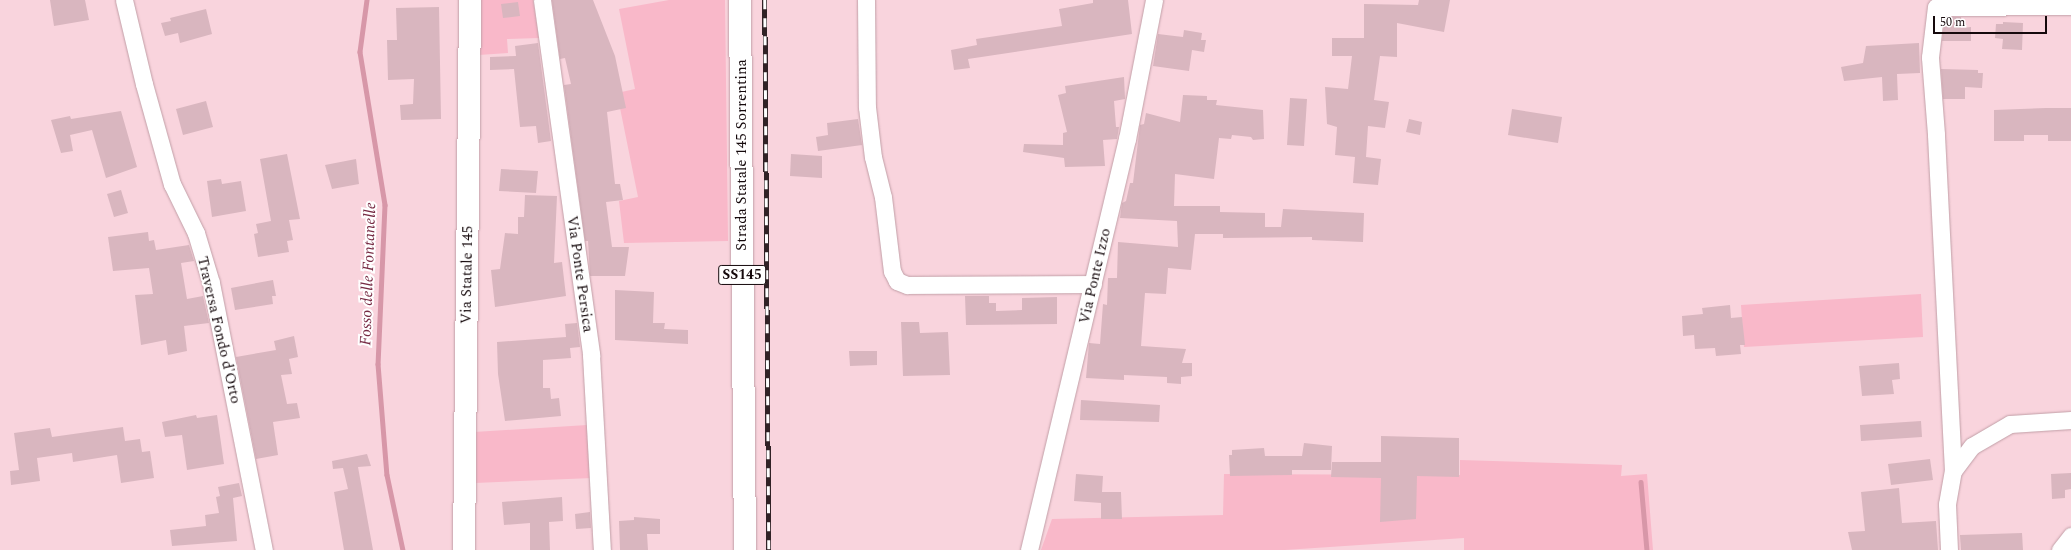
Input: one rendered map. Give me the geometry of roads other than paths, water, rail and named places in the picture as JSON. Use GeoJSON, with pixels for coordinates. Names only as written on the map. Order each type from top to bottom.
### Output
{"type":"FeatureCollection","features":[{"type":"Feature","properties":{"kind":"main road","name":"Via Statale 145"},"geometry":{"type":"LineString","coordinates":[[464,550],[470,0]]}},
{"type":"Feature","properties":{"kind":"main road","name":"Strada Statale 145 Sorrentina"},"geometry":{"type":"LineString","coordinates":[[740,0],[745,550]]}},
{"type":"Feature","properties":{"kind":"street","name":"Traversa Fondo d'Orto"},"geometry":{"type":"LineString","coordinates":[[124,0],[144,84],[172,184],[196,233],[211,283],[264,550]]}},
{"type":"Feature","properties":{"kind":"street","name":"Via Ponte Persica"},"geometry":{"type":"LineString","coordinates":[[542,0],[591,355],[602,550]]}},
{"type":"Feature","properties":{"kind":"street"},"geometry":{"type":"LineString","coordinates":[[866,0],[867,108],[873,156],[883,197],[892,270],[897,281],[907,285],[1093,284]]}},
{"type":"Feature","properties":{"kind":"street","name":"Via Ponte Izzo"},"geometry":{"type":"LineString","coordinates":[[1029,550],[1127,138],[1154,0]]}},
{"type":"Feature","properties":{"kind":"street"},"geometry":{"type":"LineString","coordinates":[[1949,550],[1947,504],[1953,471],[1936,134],[1930,57],[1936,8],[2071,6]]}},
{"type":"Feature","properties":{"kind":"street"},"geometry":{"type":"LineString","coordinates":[[1953,471],[1972,446],[2010,424],[2071,420]]}},
{"type":"Feature","properties":{"kind":"street"},"geometry":{"type":"LineString","coordinates":[[2060,550],[2071,536]]}},
{"type":"Feature","properties":{"kind":"waterway","name":"Fosso delle Fontanelle"},"geometry":{"type":"LineString","coordinates":[[367,0],[360,52],[385,205],[378,364],[387,475],[403,550]]}},
{"type":"Feature","properties":{"kind":"waterway","name":"Fosso delle Fontanelle"},"geometry":{"type":"LineString","coordinates":[[1641,482],[1647,550]]}},
{"type":"Feature","properties":{"kind":"railway"},"geometry":{"type":"LineString","coordinates":[[765,0],[769,550]]}}]}
